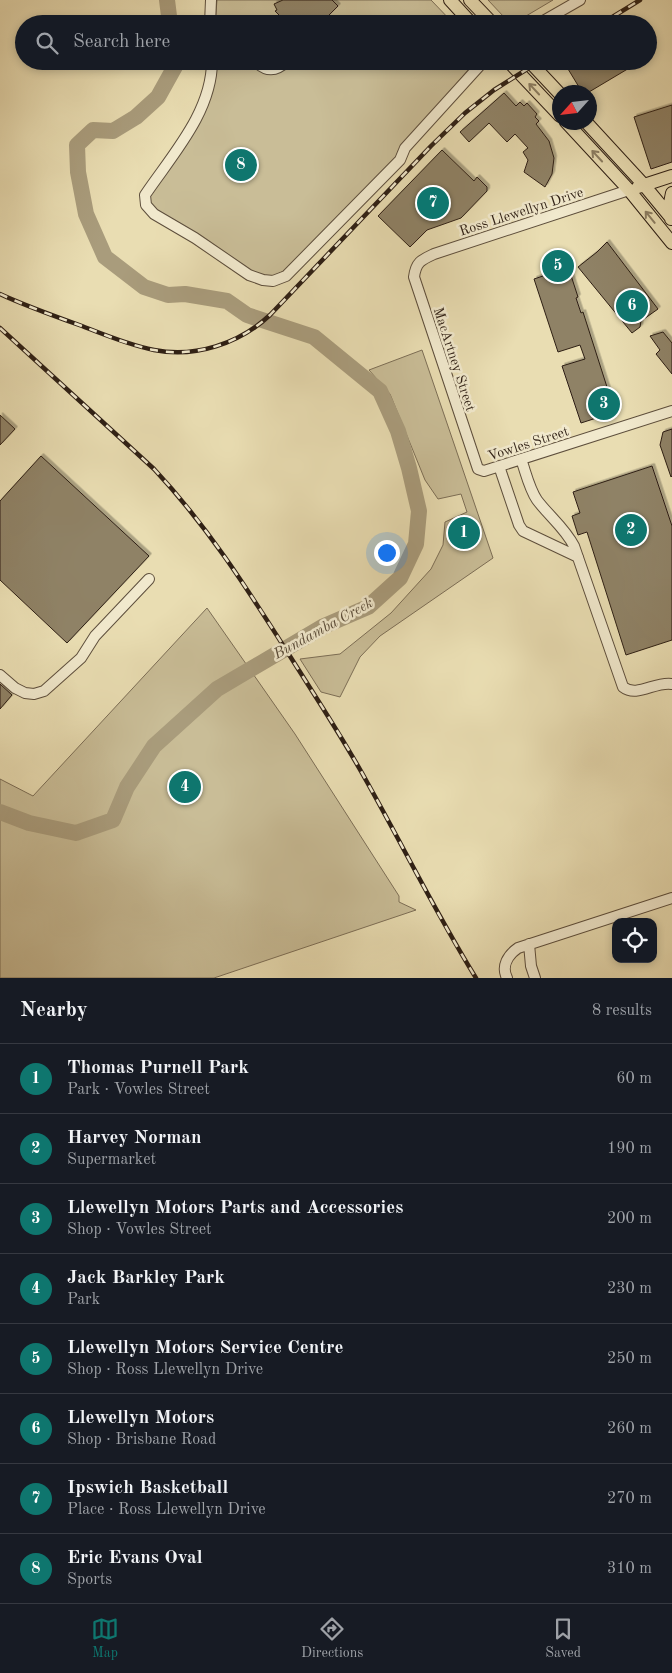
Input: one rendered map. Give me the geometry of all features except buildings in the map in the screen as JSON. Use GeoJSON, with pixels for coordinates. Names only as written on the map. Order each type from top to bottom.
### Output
{"type":"FeatureCollection","features":[{"type":"Feature","properties":{"kind":"main road"},"geometry":{"type":"LineString","coordinates":[[450,0],[464,15]]}},
{"type":"Feature","properties":{"kind":"main road"},"geometry":{"type":"LineString","coordinates":[[470,0],[484,15]]}},
{"type":"Feature","properties":{"kind":"main road"},"geometry":{"type":"LineString","coordinates":[[517,70],[552,108]]}},
{"type":"Feature","properties":{"kind":"main road"},"geometry":{"type":"LineString","coordinates":[[537,70],[552,86]]}},
{"type":"Feature","properties":{"kind":"main road"},"geometry":{"type":"LineString","coordinates":[[573,130],[629,190],[672,243]]}},
{"type":"Feature","properties":{"kind":"main road"},"geometry":{"type":"LineString","coordinates":[[593,130],[644,185],[672,219]]}},
{"type":"Feature","properties":{"kind":"main road"},"geometry":{"type":"LineString","coordinates":[[629,190],[672,176]]}},
{"type":"Feature","properties":{"kind":"main road"},"geometry":{"type":"LineString","coordinates":[[672,193],[672,219]]}},
{"type":"Feature","properties":{"kind":"street"},"geometry":{"type":"LineString","coordinates":[[211,0],[212,15]]}},
{"type":"Feature","properties":{"kind":"street"},"geometry":{"type":"LineString","coordinates":[[554,15],[580,0]]}},
{"type":"Feature","properties":{"kind":"street"},"geometry":{"type":"LineString","coordinates":[[211,70],[208,93],[186,134],[145,195],[146,205],[154,214],[195,238],[249,275],[273,281],[286,276],[400,160],[405,148],[476,70]]}},
{"type":"Feature","properties":{"kind":"street","name":"Ross Llewellyn Drive"},"geometry":{"type":"LineString","coordinates":[[422,259],[629,190]]}},
{"type":"Feature","properties":{"kind":"street","name":"MacArtney Street"},"geometry":{"type":"LineString","coordinates":[[422,259],[416,267],[414,277],[478,469]]}},
{"type":"Feature","properties":{"kind":"street","name":"Vowles Street"},"geometry":{"type":"LineString","coordinates":[[478,469],[484,471],[672,411]]}},
{"type":"Feature","properties":{"kind":"street"},"geometry":{"type":"LineString","coordinates":[[521,459],[529,485],[536,499],[569,535],[623,687],[628,691],[634,692],[664,683],[672,684]]}},
{"type":"Feature","properties":{"kind":"street"},"geometry":{"type":"LineString","coordinates":[[499,466],[519,525],[523,531],[578,557]]}},
{"type":"Feature","properties":{"kind":"street"},"geometry":{"type":"LineString","coordinates":[[0,675],[15,688],[25,693],[34,694],[44,691],[81,658],[95,636],[149,579]]}},
{"type":"Feature","properties":{"kind":"street"},"geometry":{"type":"LineString","coordinates":[[507,978],[505,969],[507,959],[514,951],[529,944],[672,898]]}},
{"type":"Feature","properties":{"kind":"street"},"geometry":{"type":"LineString","coordinates":[[529,944],[531,966],[535,978]]}},
{"type":"Feature","properties":{"kind":"shaded area"},"geometry":{"type":"Polygon","coordinates":[[[217,0],[431,0],[445,15],[216,15],[217,0]]]}},
{"type":"Feature","properties":{"kind":"shaded area"},"geometry":{"type":"Polygon","coordinates":[[[488,0],[553,0],[528,15],[502,15],[488,0]]]}},
{"type":"Feature","properties":{"kind":"shaded area"},"geometry":{"type":"Polygon","coordinates":[[[210,70],[468,70],[398,151],[395,161],[286,270],[271,277],[256,275],[154,212],[146,196],[203,108],[210,70]]]}},
{"type":"Feature","properties":{"kind":"shaded area"},"geometry":{"type":"Polygon","coordinates":[[[422,350],[493,558],[380,636],[360,657],[340,697],[321,692],[300,659],[340,654],[391,613],[431,569],[443,545],[445,522],[467,512],[461,494],[438,499],[425,480],[390,394],[369,370],[422,350]]]}},
{"type":"Feature","properties":{"kind":"shaded area"},"geometry":{"type":"Polygon","coordinates":[[[207,608],[295,734],[399,896],[399,902],[416,910],[214,978],[0,978],[0,779],[33,796],[207,608]]]}},
{"type":"Feature","properties":{"kind":"waterway","name":"Bundamba Creek"},"geometry":{"type":"LineString","coordinates":[[167,0],[169,15]]}},
{"type":"Feature","properties":{"kind":"waterway","name":"Bundamba Creek"},"geometry":{"type":"LineString","coordinates":[[0,812],[29,823],[76,833],[113,820],[127,787],[154,746],[217,689],[324,626],[368,607],[400,578],[416,544],[419,511],[409,468],[398,431],[380,391],[314,337],[247,315],[227,301],[185,294],[168,295],[144,287],[105,257],[86,214],[78,172],[77,145],[93,130],[113,131],[136,117],[158,97],[173,70]]}},
{"type":"Feature","properties":{"kind":"railway"},"geometry":{"type":"LineString","coordinates":[[616,15],[640,0]]}},
{"type":"Feature","properties":{"kind":"railway"},"geometry":{"type":"LineString","coordinates":[[0,294],[117,340],[154,350],[185,352],[201,350],[230,341],[245,334],[270,315],[431,146],[465,113],[494,90],[526,70]]}},
{"type":"Feature","properties":{"kind":"railway"},"geometry":{"type":"LineString","coordinates":[[0,328],[154,469],[192,513],[226,558],[348,749],[476,978]]}},
{"type":"Feature","properties":{"kind":"place","name":"Eric Evans Oval"},"geometry":{"type":"Point","coordinates":[241,165]}},
{"type":"Feature","properties":{"kind":"place","name":"Ipswich Basketball"},"geometry":{"type":"Point","coordinates":[433,203]}},
{"type":"Feature","properties":{"kind":"place","name":"Llewellyn Motors Service Centre"},"geometry":{"type":"Point","coordinates":[558,266]}},
{"type":"Feature","properties":{"kind":"place","name":"Llewellyn Motors"},"geometry":{"type":"Point","coordinates":[632,306]}},
{"type":"Feature","properties":{"kind":"place","name":"Llewellyn Motors Parts and Accessories"},"geometry":{"type":"Point","coordinates":[604,404]}},
{"type":"Feature","properties":{"kind":"place","name":"Harvey Norman"},"geometry":{"type":"Point","coordinates":[631,530]}},
{"type":"Feature","properties":{"kind":"place","name":"Thomas Purnell Park"},"geometry":{"type":"Point","coordinates":[464,533]}},
{"type":"Feature","properties":{"kind":"place","name":"Jack Barkley Park"},"geometry":{"type":"Point","coordinates":[185,787]}}]}
